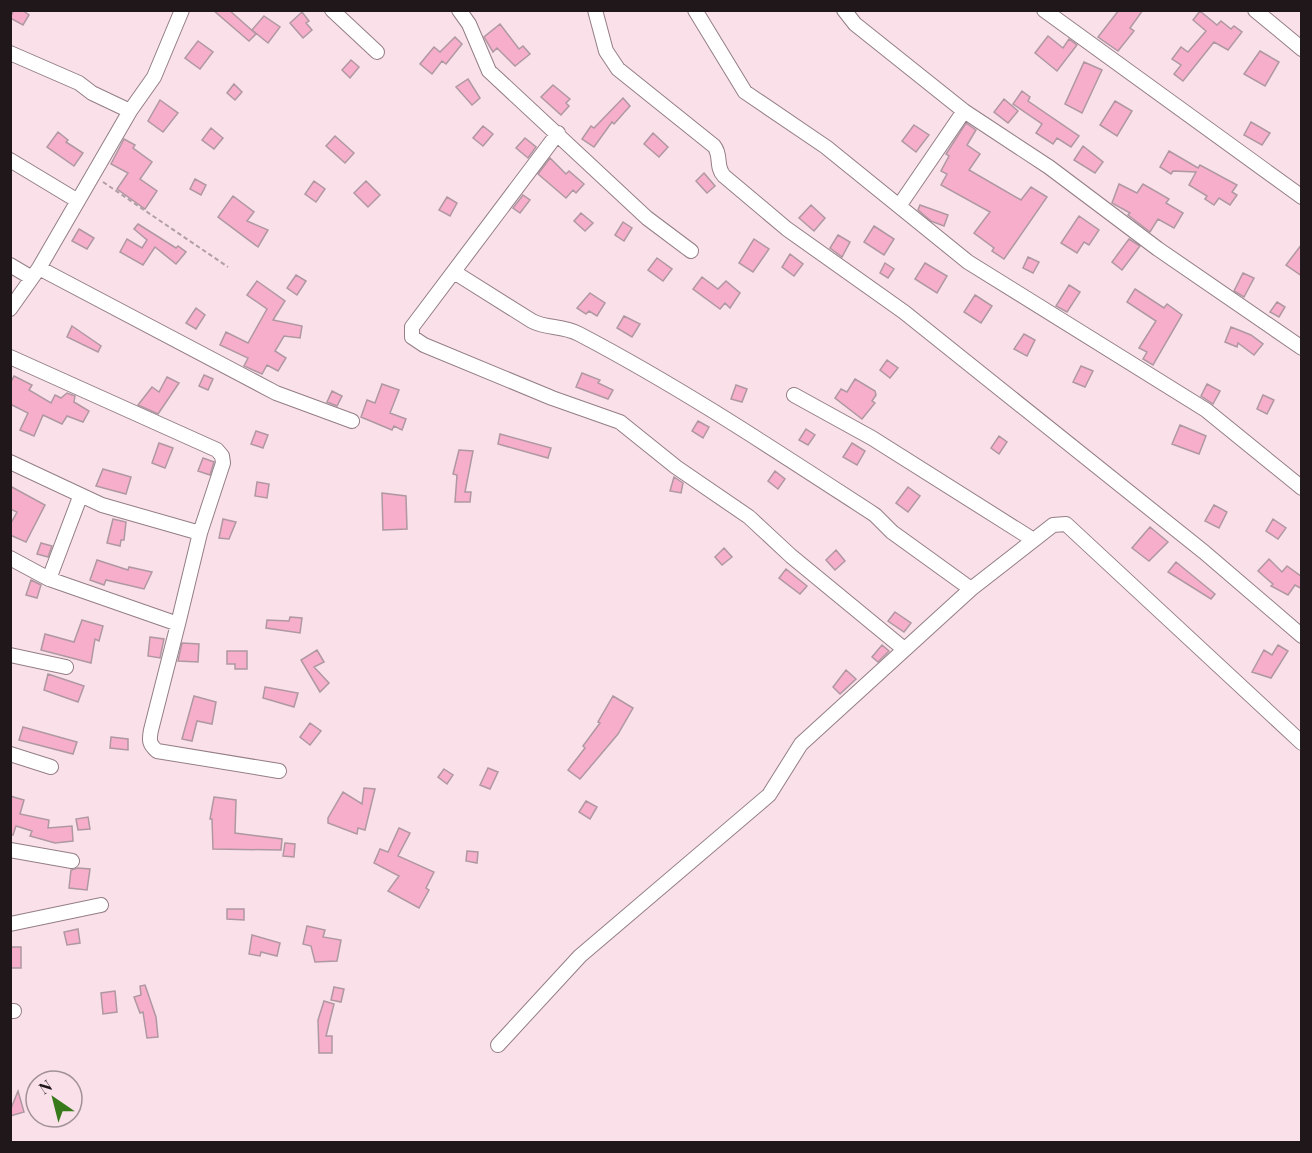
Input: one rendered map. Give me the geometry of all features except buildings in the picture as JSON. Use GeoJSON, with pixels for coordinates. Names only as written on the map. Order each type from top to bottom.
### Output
{"type":"FeatureCollection","features":[{"type":"Feature","properties":{"kind":"street"},"geometry":{"type":"LineString","coordinates":[[332,10],[377,52]]}},
{"type":"Feature","properties":{"kind":"street"},"geometry":{"type":"LineString","coordinates":[[459,10],[469,24],[489,71],[647,218],[691,250]]}},
{"type":"Feature","properties":{"kind":"street"},"geometry":{"type":"LineString","coordinates":[[695,10],[745,92],[826,147],[995,279],[1206,410],[1302,488]]}},
{"type":"Feature","properties":{"kind":"street"},"geometry":{"type":"LineString","coordinates":[[844,10],[855,24],[964,111],[1049,166],[1158,249],[1302,348]]}},
{"type":"Feature","properties":{"kind":"street"},"geometry":{"type":"LineString","coordinates":[[1044,10],[1302,197]]}},
{"type":"Feature","properties":{"kind":"street"},"geometry":{"type":"LineString","coordinates":[[1256,10],[1302,49]]}},
{"type":"Feature","properties":{"kind":"street"},"geometry":{"type":"LineString","coordinates":[[10,309],[35,273],[130,111],[154,77],[180,11]]}},
{"type":"Feature","properties":{"kind":"street"},"geometry":{"type":"LineString","coordinates":[[596,11],[606,51],[618,69],[718,150],[717,164],[724,176],[788,229],[904,312],[1204,552],[1302,636]]}},
{"type":"Feature","properties":{"kind":"street"},"geometry":{"type":"LineString","coordinates":[[10,53],[79,83],[92,93],[130,111]]}},
{"type":"Feature","properties":{"kind":"street"},"geometry":{"type":"LineString","coordinates":[[899,206],[964,111]]}},
{"type":"Feature","properties":{"kind":"street"},"geometry":{"type":"LineString","coordinates":[[558,134],[412,327],[412,337],[424,345],[552,398],[620,422],[676,467],[748,517],[791,556],[904,649]]}},
{"type":"Feature","properties":{"kind":"street"},"geometry":{"type":"LineString","coordinates":[[10,160],[78,201]]}},
{"type":"Feature","properties":{"kind":"street"},"geometry":{"type":"LineString","coordinates":[[10,265],[35,273],[276,393],[352,421]]}},
{"type":"Feature","properties":{"kind":"street"},"geometry":{"type":"LineString","coordinates":[[454,272],[541,326],[566,327],[678,389],[875,515],[892,532],[970,589]]}},
{"type":"Feature","properties":{"kind":"street"},"geometry":{"type":"LineString","coordinates":[[10,357],[218,450],[222,456],[223,463],[200,533],[149,740],[152,747],[158,751],[279,771]]}},
{"type":"Feature","properties":{"kind":"street"},"geometry":{"type":"LineString","coordinates":[[794,395],[872,438],[1032,539]]}},
{"type":"Feature","properties":{"kind":"street"},"geometry":{"type":"LineString","coordinates":[[10,462],[80,497],[132,516],[200,533]]}},
{"type":"Feature","properties":{"kind":"street"},"geometry":{"type":"LineString","coordinates":[[48,579],[80,497]]}},
{"type":"Feature","properties":{"kind":"street"},"geometry":{"type":"LineString","coordinates":[[498,1045],[580,956],[769,795],[801,744],[970,589],[1053,525],[1066,524],[1302,743]]}},
{"type":"Feature","properties":{"kind":"street"},"geometry":{"type":"LineString","coordinates":[[10,558],[48,579],[178,624]]}},
{"type":"Feature","properties":{"kind":"street"},"geometry":{"type":"LineString","coordinates":[[10,655],[66,667]]}},
{"type":"Feature","properties":{"kind":"street"},"geometry":{"type":"LineString","coordinates":[[10,754],[51,767]]}},
{"type":"Feature","properties":{"kind":"street"},"geometry":{"type":"LineString","coordinates":[[10,850],[72,861]]}},
{"type":"Feature","properties":{"kind":"street"},"geometry":{"type":"LineString","coordinates":[[10,924],[101,905]]}},
{"type":"Feature","properties":{"kind":"path"},"geometry":{"type":"LineString","coordinates":[[93,176],[228,267]]}}]}
